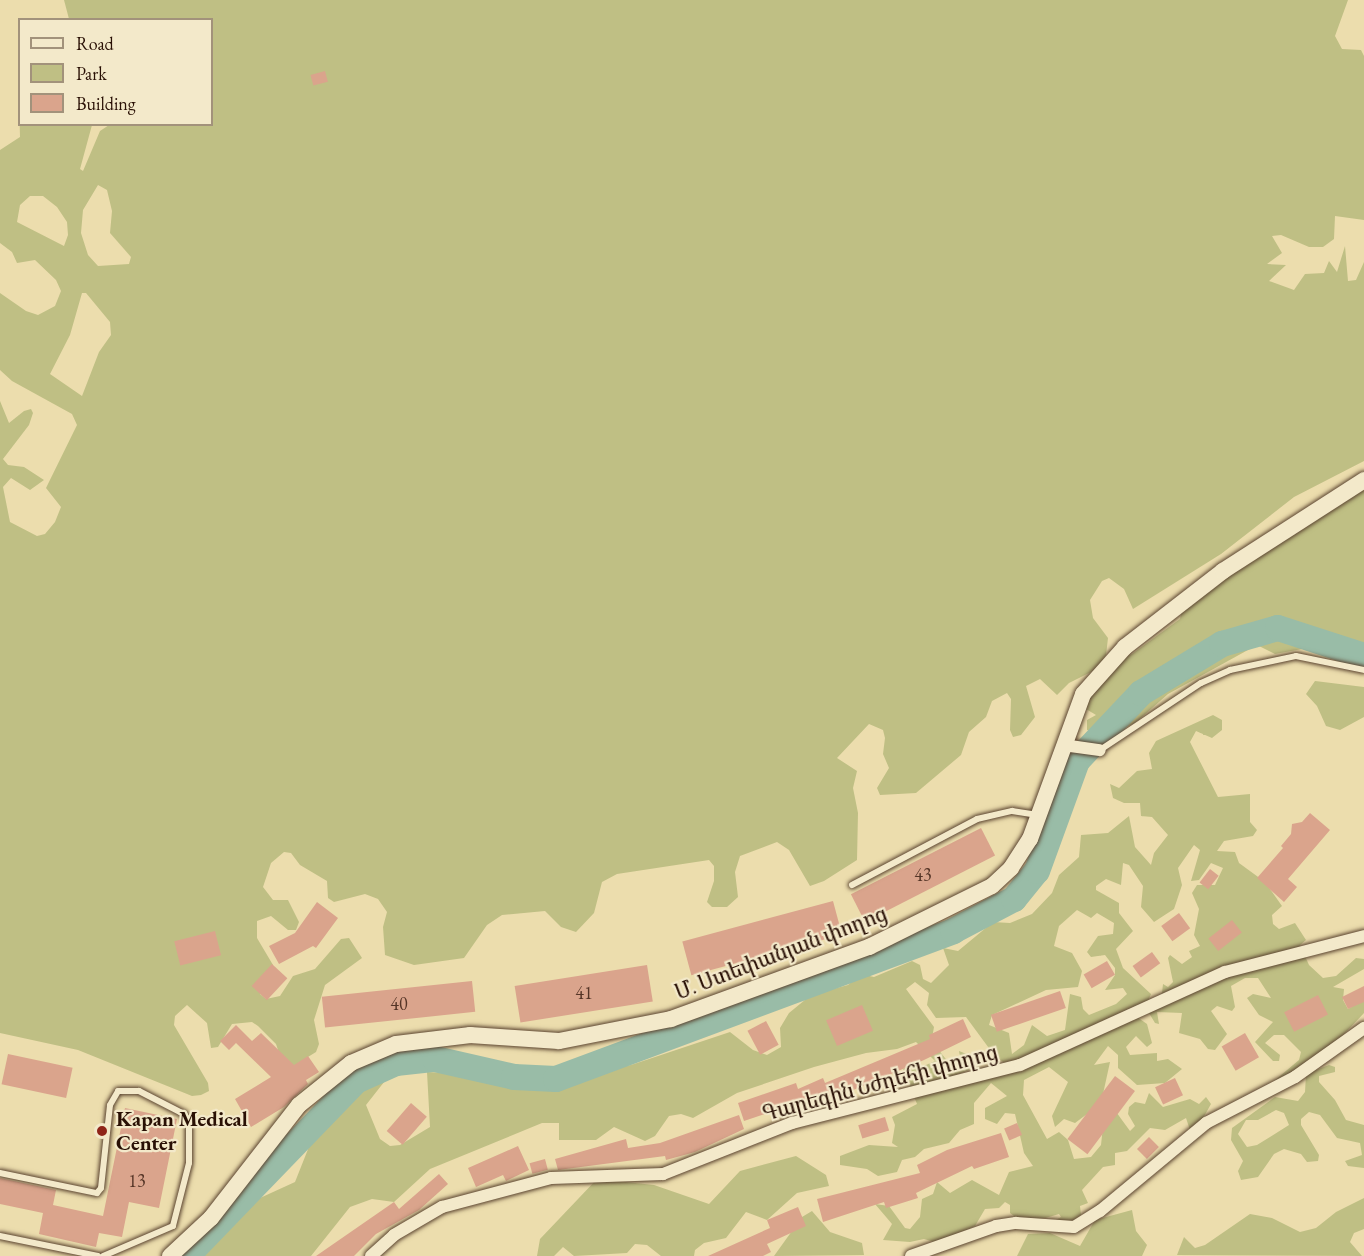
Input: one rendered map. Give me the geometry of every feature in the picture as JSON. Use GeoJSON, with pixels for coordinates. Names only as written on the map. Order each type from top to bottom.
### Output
{"type":"FeatureCollection","features":[{"type":"Feature","properties":{"kind":"street","name":"Մ․ Ստեփանյան փողոց"},"geometry":{"type":"LineString","coordinates":[[170,1256],[211,1218],[298,1106],[351,1063],[396,1044],[470,1035],[559,1041],[671,1019],[869,947],[992,886],[1011,868],[1030,839],[1083,694],[1125,646],[1223,571],[1364,480]]}},
{"type":"Feature","properties":{"kind":"street"},"geometry":{"type":"LineString","coordinates":[[1063,745],[1100,750]]}},
{"type":"Feature","properties":{"kind":"street","name":"Գարեգին Նժդեհի փողոց"},"geometry":{"type":"LineString","coordinates":[[371,1256],[394,1235],[442,1207],[550,1178],[663,1174],[792,1123],[1020,1065],[1226,972],[1364,936]]}},
{"type":"Feature","properties":{"kind":"street"},"geometry":{"type":"LineString","coordinates":[[911,1256],[996,1226],[1016,1223],[1074,1227],[1101,1211],[1206,1123],[1295,1077],[1364,1028]]}},
{"type":"Feature","properties":{"kind":"lane"},"geometry":{"type":"LineString","coordinates":[[1100,750],[1201,683],[1230,670],[1296,656],[1364,670]]}},
{"type":"Feature","properties":{"kind":"lane"},"geometry":{"type":"LineString","coordinates":[[852,885],[977,819],[1012,811],[1039,815]]}},
{"type":"Feature","properties":{"kind":"lane"},"geometry":{"type":"LineString","coordinates":[[0,1173],[97,1193],[101,1188],[110,1105],[118,1091],[139,1091],[184,1114],[189,1123],[189,1163],[173,1226],[103,1256]]}},
{"type":"Feature","properties":{"kind":"lane"},"geometry":{"type":"LineString","coordinates":[[0,1236],[98,1256]]}},
{"type":"Feature","properties":{"kind":"green space"},"geometry":{"type":"Polygon","coordinates":[[[64,0],[1348,0],[1335,36],[1342,49],[1361,50],[1364,56],[1364,220],[1335,216],[1334,239],[1323,247],[1309,247],[1281,235],[1272,236],[1282,253],[1267,264],[1286,265],[1269,281],[1294,290],[1305,274],[1324,273],[1329,261],[1337,272],[1345,246],[1348,281],[1356,280],[1364,262],[1364,461],[1294,497],[1221,554],[1133,609],[1124,589],[1109,578],[1102,581],[1090,600],[1093,618],[1108,638],[1106,655],[1097,669],[1069,683],[1057,695],[1040,679],[1026,686],[1035,717],[1021,735],[1013,737],[1010,730],[1011,699],[1007,693],[992,701],[986,717],[969,732],[961,755],[916,793],[880,795],[877,788],[889,768],[883,754],[885,738],[883,730],[869,724],[837,758],[857,771],[853,788],[858,813],[857,860],[824,881],[810,886],[789,850],[777,842],[740,856],[735,872],[738,897],[727,907],[712,907],[707,902],[714,881],[714,866],[709,860],[617,874],[602,882],[594,913],[576,932],[561,927],[545,911],[502,915],[487,925],[464,958],[414,965],[385,955],[383,927],[387,912],[378,899],[365,894],[334,902],[328,898],[327,881],[300,865],[291,853],[284,852],[271,863],[263,887],[273,900],[288,900],[299,922],[296,930],[288,930],[271,916],[257,921],[257,938],[273,965],[261,985],[260,994],[266,999],[280,996],[293,976],[315,969],[341,939],[349,938],[362,958],[325,985],[314,1020],[319,1044],[316,1052],[303,1060],[287,1077],[276,1044],[258,1026],[252,1022],[232,1024],[218,1047],[211,1048],[207,1023],[187,1005],[175,1016],[174,1025],[208,1083],[209,1091],[192,1096],[78,1050],[0,1033],[0,401],[9,423],[24,411],[31,409],[33,413],[29,425],[3,459],[8,465],[24,467],[44,480],[30,490],[11,478],[3,487],[10,522],[37,536],[45,534],[55,522],[61,507],[46,488],[77,425],[72,414],[12,381],[0,370],[0,293],[26,311],[38,315],[55,306],[61,291],[56,280],[35,260],[17,263],[12,252],[0,243],[0,150],[20,137],[20,126],[92,126],[80,169],[83,171],[100,131],[108,126],[213,126],[213,18],[69,18],[64,0]],[[98,185],[83,210],[81,233],[88,255],[98,266],[129,264],[131,257],[110,233],[112,211],[107,190],[98,185]],[[30,196],[20,205],[17,222],[64,246],[68,235],[67,222],[57,207],[43,196],[30,196]],[[82,293],[70,335],[50,374],[82,396],[99,352],[111,335],[110,322],[86,293],[82,293]]]}},
{"type":"Feature","properties":{"kind":"green space"},"geometry":{"type":"Polygon","coordinates":[[[1364,482],[1364,661],[1313,647],[1275,654],[1257,645],[1168,694],[1135,723],[1106,736],[1087,730],[1087,720],[1096,715],[1086,709],[1087,697],[1113,662],[1132,654],[1180,619],[1185,594],[1277,544],[1276,527],[1326,505],[1364,482]]]}},
{"type":"Feature","properties":{"kind":"green space"},"geometry":{"type":"Polygon","coordinates":[[[1315,681],[1364,687],[1364,717],[1340,730],[1326,726],[1317,706],[1306,694],[1315,681]]]}},
{"type":"Feature","properties":{"kind":"green space"},"geometry":{"type":"Polygon","coordinates":[[[1213,715],[1222,720],[1222,730],[1212,738],[1196,731],[1190,742],[1218,797],[1250,794],[1250,822],[1257,830],[1253,836],[1224,841],[1217,851],[1235,852],[1239,863],[1265,882],[1282,906],[1272,915],[1273,924],[1279,929],[1295,923],[1306,940],[1300,945],[1309,965],[1323,978],[1336,976],[1356,958],[1364,959],[1364,969],[1333,987],[1344,989],[1343,1000],[1348,1009],[1364,1000],[1364,1013],[1331,1048],[1296,1072],[1274,1081],[1299,1060],[1301,1052],[1284,1035],[1274,1035],[1265,1043],[1280,1055],[1279,1061],[1273,1061],[1255,1042],[1273,1022],[1259,1015],[1247,998],[1253,994],[1271,998],[1258,978],[1245,978],[1231,986],[1235,1007],[1232,1011],[1217,1006],[1211,1011],[1227,1034],[1215,1050],[1208,1049],[1200,1039],[1179,1033],[1182,1013],[1157,1012],[1159,1024],[1155,1023],[1149,1013],[1162,993],[1163,984],[1168,987],[1173,982],[1168,958],[1170,955],[1182,964],[1192,957],[1189,951],[1200,946],[1194,935],[1199,909],[1192,893],[1197,885],[1215,885],[1223,868],[1211,863],[1199,880],[1191,881],[1200,850],[1194,845],[1178,868],[1182,885],[1174,909],[1154,922],[1141,907],[1143,886],[1129,865],[1123,863],[1121,885],[1106,879],[1096,886],[1096,890],[1119,903],[1119,913],[1133,931],[1116,949],[1123,968],[1151,994],[1148,1001],[1127,1010],[1147,1024],[1152,1043],[1147,1047],[1136,1036],[1126,1047],[1130,1055],[1157,1053],[1157,1061],[1168,1059],[1182,1069],[1165,1083],[1137,1085],[1118,1068],[1118,1055],[1108,1046],[1094,1065],[1110,1062],[1103,1094],[1130,1131],[1135,1126],[1128,1114],[1129,1107],[1135,1102],[1145,1104],[1149,1093],[1163,1107],[1190,1099],[1199,1104],[1206,1097],[1211,1104],[1198,1127],[1190,1130],[1186,1118],[1165,1130],[1150,1128],[1127,1151],[1115,1153],[1115,1165],[1103,1167],[1082,1190],[1088,1203],[1080,1206],[1081,1215],[1068,1224],[1054,1221],[1061,1217],[1059,1214],[1025,1224],[1010,1213],[1010,1205],[1005,1202],[999,1208],[985,1209],[975,1226],[938,1243],[924,1239],[910,1242],[883,1240],[892,1224],[875,1204],[889,1206],[905,1228],[910,1229],[920,1217],[922,1199],[933,1194],[937,1182],[950,1193],[972,1180],[999,1195],[1009,1172],[1033,1166],[1024,1153],[1015,1114],[1005,1113],[997,1124],[985,1119],[985,1108],[1007,1096],[991,1083],[974,1103],[974,1124],[960,1130],[949,1143],[924,1149],[915,1157],[902,1160],[897,1172],[878,1176],[867,1169],[840,1165],[840,1156],[869,1145],[898,1147],[892,1143],[895,1125],[892,1117],[917,1104],[903,1069],[910,1065],[917,1069],[935,1061],[916,1042],[897,1049],[866,1053],[814,1067],[737,1093],[693,1118],[681,1114],[669,1116],[655,1136],[645,1141],[614,1127],[596,1140],[559,1140],[559,1123],[542,1123],[430,1169],[394,1202],[372,1199],[350,1207],[311,1256],[199,1256],[251,1202],[295,1182],[320,1119],[366,1068],[388,1077],[366,1105],[380,1139],[390,1146],[400,1145],[430,1127],[427,1072],[556,1079],[631,1065],[730,1032],[753,1050],[767,1055],[781,1047],[780,1028],[789,1013],[811,995],[848,985],[861,974],[874,977],[912,961],[920,965],[923,979],[931,983],[949,965],[943,948],[958,951],[993,922],[1010,923],[1032,914],[1052,893],[1059,875],[1079,857],[1081,835],[1108,833],[1129,816],[1135,847],[1151,865],[1154,853],[1168,835],[1152,817],[1141,816],[1140,803],[1124,803],[1113,798],[1110,784],[1119,788],[1137,771],[1152,769],[1149,753],[1156,741],[1213,715]],[[1077,910],[1059,926],[1054,946],[1072,953],[1082,971],[1078,987],[1046,990],[992,1015],[989,1025],[1009,1033],[1012,1054],[1024,1045],[1032,1025],[1047,1036],[1065,1030],[1070,994],[1081,997],[1083,1009],[1089,1015],[1116,1004],[1127,994],[1123,988],[1105,990],[1115,975],[1115,968],[1105,955],[1091,957],[1087,952],[1098,936],[1113,934],[1114,923],[1097,913],[1091,918],[1077,910]],[[915,982],[906,989],[934,1027],[932,1038],[952,1067],[961,1062],[959,1051],[969,1055],[969,1070],[939,1082],[1007,1065],[994,1055],[966,1017],[936,1018],[927,1005],[929,993],[915,982]],[[1049,1067],[1024,1080],[1023,1095],[1047,1139],[1059,1132],[1068,1140],[1074,1159],[1091,1157],[1101,1145],[1104,1117],[1095,1108],[1075,1123],[1064,1119],[1055,1127],[1052,1116],[1068,1082],[1049,1067]]]}},
{"type":"Feature","properties":{"kind":"green space"},"geometry":{"type":"Polygon","coordinates":[[[1329,1065],[1335,1067],[1335,1072],[1319,1076],[1319,1082],[1335,1100],[1346,1120],[1364,1125],[1364,1168],[1348,1166],[1345,1161],[1362,1155],[1360,1143],[1337,1138],[1320,1115],[1309,1112],[1301,1119],[1301,1125],[1319,1155],[1318,1161],[1307,1162],[1301,1154],[1284,1149],[1274,1154],[1258,1177],[1241,1180],[1238,1171],[1243,1161],[1231,1140],[1232,1128],[1275,1097],[1298,1101],[1305,1092],[1306,1074],[1329,1065]],[[1276,1110],[1258,1120],[1246,1120],[1238,1134],[1247,1147],[1257,1145],[1289,1125],[1284,1113],[1276,1110]]]}},
{"type":"Feature","properties":{"kind":"green space"},"geometry":{"type":"Polygon","coordinates":[[[796,1156],[826,1175],[829,1186],[797,1193],[767,1220],[746,1212],[726,1238],[704,1243],[695,1250],[694,1256],[661,1256],[647,1245],[635,1244],[627,1253],[574,1256],[563,1247],[554,1256],[537,1256],[540,1239],[597,1179],[654,1185],[709,1204],[740,1171],[796,1156]]]}},
{"type":"Feature","properties":{"kind":"green space"},"geometry":{"type":"Polygon","coordinates":[[[1364,1198],[1364,1229],[1354,1233],[1350,1242],[1362,1256],[1177,1255],[1184,1237],[1195,1248],[1205,1245],[1250,1214],[1272,1218],[1300,1232],[1316,1228],[1336,1212],[1364,1198]]]}},
{"type":"Feature","properties":{"kind":"green space"},"geometry":{"type":"Polygon","coordinates":[[[1132,1210],[1136,1231],[1147,1245],[1142,1256],[1017,1256],[1028,1234],[1050,1233],[1080,1246],[1095,1220],[1132,1210]]]}},
{"type":"Feature","properties":{"kind":"green space"},"geometry":{"type":"Polygon","coordinates":[[[812,1211],[830,1232],[862,1243],[864,1255],[774,1256],[802,1217],[812,1211]]]}},
{"type":"Feature","properties":{"kind":"building"},"geometry":{"type":"Polygon","coordinates":[[[325,71],[328,82],[313,86],[311,75],[325,71]]]}},
{"type":"Feature","properties":{"kind":"building"},"geometry":{"type":"Polygon","coordinates":[[[1310,813],[1330,830],[1288,879],[1297,887],[1284,902],[1257,878],[1283,848],[1281,846],[1291,834],[1292,824],[1302,822],[1310,813]]]}},
{"type":"Feature","properties":{"kind":"building"},"geometry":{"type":"Polygon","coordinates":[[[981,828],[995,856],[865,922],[851,894],[981,828]]]}},
{"type":"Feature","properties":{"kind":"building"},"geometry":{"type":"Polygon","coordinates":[[[1210,869],[1219,876],[1208,889],[1200,882],[1210,869]]]}},
{"type":"Feature","properties":{"kind":"building"},"geometry":{"type":"Polygon","coordinates":[[[833,901],[842,935],[691,975],[682,941],[833,901]]]}},
{"type":"Feature","properties":{"kind":"building"},"geometry":{"type":"Polygon","coordinates":[[[317,902],[338,918],[316,948],[313,946],[279,964],[269,946],[295,933],[317,902]]]}},
{"type":"Feature","properties":{"kind":"building"},"geometry":{"type":"Polygon","coordinates":[[[1179,913],[1190,928],[1172,941],[1161,926],[1179,913]]]}},
{"type":"Feature","properties":{"kind":"building"},"geometry":{"type":"Polygon","coordinates":[[[1232,920],[1242,933],[1218,951],[1208,938],[1232,920]]]}},
{"type":"Feature","properties":{"kind":"building"},"geometry":{"type":"Polygon","coordinates":[[[215,931],[221,955],[180,965],[174,941],[215,931]]]}},
{"type":"Feature","properties":{"kind":"building"},"geometry":{"type":"Polygon","coordinates":[[[1152,952],[1160,963],[1141,977],[1133,966],[1152,952]]]}},
{"type":"Feature","properties":{"kind":"building"},"geometry":{"type":"Polygon","coordinates":[[[1107,961],[1115,975],[1092,988],[1084,974],[1107,961]]]}},
{"type":"Feature","properties":{"kind":"building"},"geometry":{"type":"Polygon","coordinates":[[[272,964],[287,978],[267,1000],[252,986],[272,964]]]}},
{"type":"Feature","properties":{"kind":"building"},"geometry":{"type":"Polygon","coordinates":[[[647,965],[653,1002],[520,1023],[515,986],[647,965]]]}},
{"type":"Feature","properties":{"kind":"building"},"geometry":{"type":"Polygon","coordinates":[[[472,981],[475,1012],[325,1028],[322,997],[472,981]]]}},
{"type":"Feature","properties":{"kind":"building"},"geometry":{"type":"Polygon","coordinates":[[[1364,986],[1364,1002],[1348,1009],[1342,997],[1364,986]]]}},
{"type":"Feature","properties":{"kind":"building"},"geometry":{"type":"Polygon","coordinates":[[[1060,991],[1066,1008],[997,1032],[991,1015],[1060,991]]]}},
{"type":"Feature","properties":{"kind":"building"},"geometry":{"type":"Polygon","coordinates":[[[1318,995],[1328,1015],[1294,1032],[1284,1012],[1318,995]]]}},
{"type":"Feature","properties":{"kind":"building"},"geometry":{"type":"Polygon","coordinates":[[[862,1005],[873,1031],[837,1046],[826,1020],[862,1005]]]}},
{"type":"Feature","properties":{"kind":"building"},"geometry":{"type":"Polygon","coordinates":[[[963,1019],[971,1037],[924,1060],[832,1099],[831,1096],[811,1104],[809,1099],[744,1121],[738,1103],[796,1083],[798,1089],[823,1078],[825,1083],[930,1039],[929,1035],[963,1019]]]}},
{"type":"Feature","properties":{"kind":"building"},"geometry":{"type":"Polygon","coordinates":[[[766,1021],[779,1045],[760,1055],[747,1031],[766,1021]]]}},
{"type":"Feature","properties":{"kind":"building"},"geometry":{"type":"Polygon","coordinates":[[[236,1025],[252,1041],[261,1033],[294,1065],[308,1056],[319,1072],[306,1080],[308,1084],[284,1107],[251,1127],[235,1099],[271,1077],[236,1043],[229,1050],[220,1041],[236,1025]]]}},
{"type":"Feature","properties":{"kind":"building"},"geometry":{"type":"Polygon","coordinates":[[[1245,1033],[1259,1057],[1236,1071],[1222,1046],[1245,1033]]]}},
{"type":"Feature","properties":{"kind":"building"},"geometry":{"type":"Polygon","coordinates":[[[8,1054],[73,1068],[66,1098],[2,1084],[8,1054]]]}},
{"type":"Feature","properties":{"kind":"building"},"geometry":{"type":"Polygon","coordinates":[[[1115,1076],[1135,1091],[1087,1154],[1067,1139],[1115,1076]]]}},
{"type":"Feature","properties":{"kind":"building"},"geometry":{"type":"Polygon","coordinates":[[[1175,1078],[1183,1095],[1163,1105],[1155,1087],[1175,1078]]]}},
{"type":"Feature","properties":{"kind":"building"},"geometry":{"type":"Polygon","coordinates":[[[411,1103],[427,1117],[403,1145],[387,1131],[411,1103]]]}},
{"type":"Feature","properties":{"kind":"building"},"geometry":{"type":"Polygon","coordinates":[[[125,1108],[177,1119],[159,1208],[129,1202],[122,1237],[99,1233],[96,1247],[39,1234],[43,1213],[0,1204],[0,1178],[56,1190],[53,1205],[103,1216],[125,1108]]]}},
{"type":"Feature","properties":{"kind":"building"},"geometry":{"type":"Polygon","coordinates":[[[739,1115],[744,1129],[695,1152],[666,1160],[665,1156],[558,1170],[555,1159],[626,1139],[628,1148],[660,1143],[739,1115]]]}},
{"type":"Feature","properties":{"kind":"building"},"geometry":{"type":"Polygon","coordinates":[[[885,1117],[889,1130],[862,1139],[858,1125],[885,1117]]]}},
{"type":"Feature","properties":{"kind":"building"},"geometry":{"type":"Polygon","coordinates":[[[1017,1123],[1022,1135],[1009,1140],[1004,1128],[1017,1123]]]}},
{"type":"Feature","properties":{"kind":"building"},"geometry":{"type":"Polygon","coordinates":[[[1001,1133],[1009,1157],[974,1169],[972,1166],[916,1193],[918,1198],[886,1208],[884,1202],[823,1222],[817,1199],[920,1173],[917,1165],[947,1150],[1001,1133]]]}},
{"type":"Feature","properties":{"kind":"building"},"geometry":{"type":"Polygon","coordinates":[[[1149,1137],[1159,1147],[1147,1159],[1137,1149],[1149,1137]]]}},
{"type":"Feature","properties":{"kind":"building"},"geometry":{"type":"Polygon","coordinates":[[[518,1146],[529,1170],[506,1181],[503,1175],[476,1187],[468,1168],[518,1146]]]}},
{"type":"Feature","properties":{"kind":"building"},"geometry":{"type":"Polygon","coordinates":[[[545,1159],[548,1170],[532,1174],[530,1163],[545,1159]]]}},
{"type":"Feature","properties":{"kind":"building"},"geometry":{"type":"Polygon","coordinates":[[[439,1174],[448,1184],[419,1210],[376,1234],[354,1256],[316,1256],[394,1202],[399,1209],[439,1174]]]}},
{"type":"Feature","properties":{"kind":"building"},"geometry":{"type":"Polygon","coordinates":[[[798,1207],[806,1226],[767,1244],[771,1252],[763,1256],[708,1256],[770,1228],[767,1220],[798,1207]]]}},
{"type":"Feature","properties":{"kind":"waterway"},"geometry":{"type":"LineString","coordinates":[[187,1256],[356,1081],[396,1063],[435,1059],[514,1077],[556,1079],[953,931],[1014,899],[1037,871],[1077,761],[1141,693],[1222,644],[1278,628],[1364,656]]}},
{"type":"Feature","properties":{"kind":"place","name":"Kapan Medical Center"},"geometry":{"type":"Point","coordinates":[102,1131]}}]}
